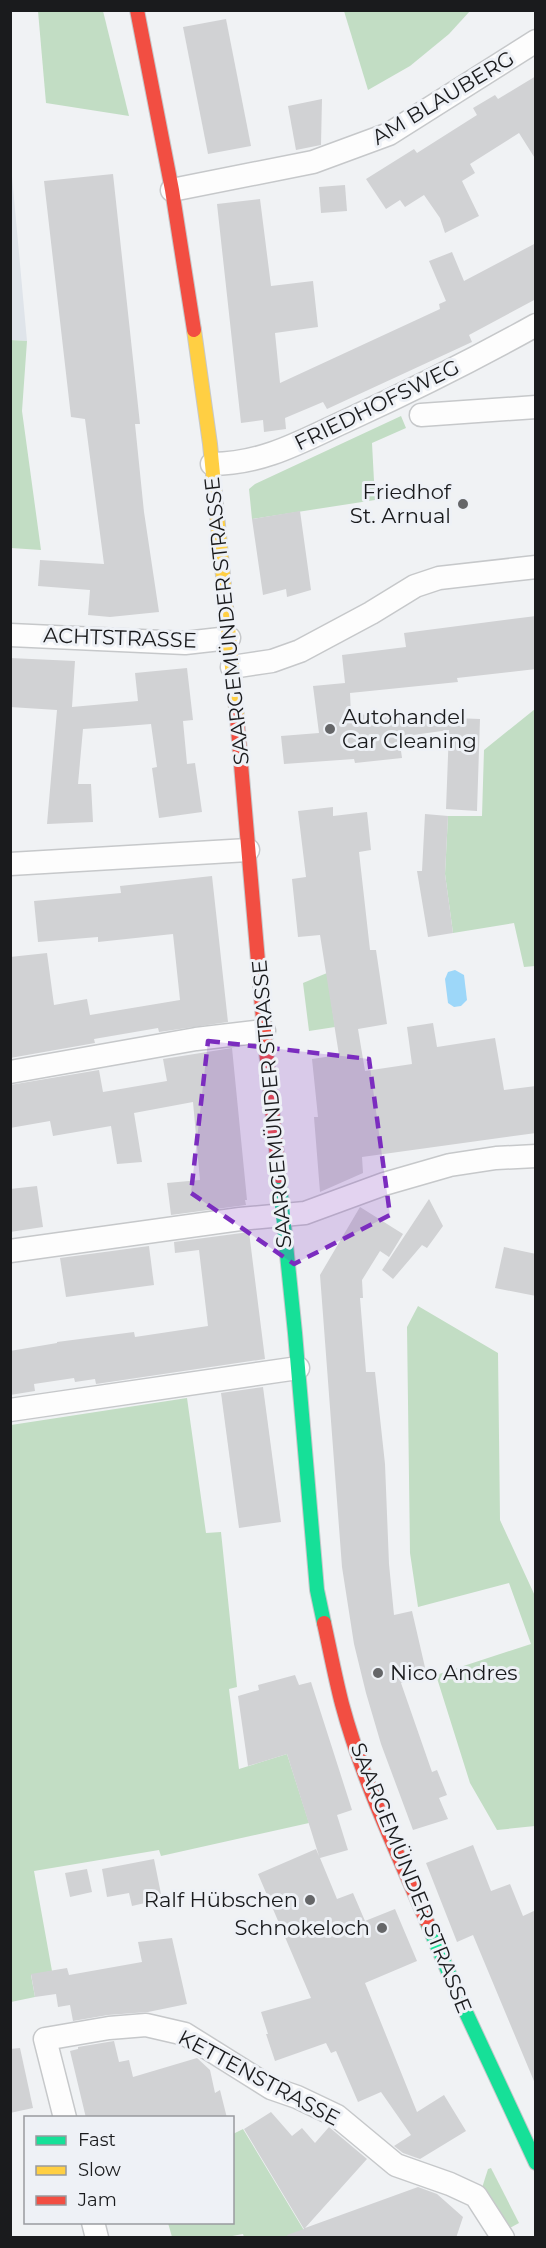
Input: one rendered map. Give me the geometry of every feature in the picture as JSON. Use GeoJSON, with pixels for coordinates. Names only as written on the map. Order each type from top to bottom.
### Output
{"type":"FeatureCollection","features":[{"type":"Feature","properties":{"kind":"street","name":"SAARGEMÜNDER STRASSE"},"geometry":{"type":"LineString","coordinates":[[137,10],[172,190],[196,340],[212,464],[317,1590],[342,1704],[379,1811],[462,2004],[536,2163]]}},
{"type":"Feature","properties":{"kind":"street","name":"AM BLAUBERG"},"geometry":{"type":"LineString","coordinates":[[172,190],[313,162],[390,134],[536,41]]}},
{"type":"Feature","properties":{"kind":"street","name":"FRIEDHOFSWEG"},"geometry":{"type":"LineString","coordinates":[[212,464],[236,464],[278,452],[409,392],[536,325]]}},
{"type":"Feature","properties":{"kind":"street"},"geometry":{"type":"LineString","coordinates":[[421,415],[536,407]]}},
{"type":"Feature","properties":{"kind":"street"},"geometry":{"type":"LineString","coordinates":[[232,667],[272,661],[300,651],[416,586],[431,580],[536,567]]}},
{"type":"Feature","properties":{"kind":"street","name":"ACHTSTRASSE"},"geometry":{"type":"LineString","coordinates":[[10,634],[185,643],[229,638]]}},
{"type":"Feature","properties":{"kind":"street"},"geometry":{"type":"LineString","coordinates":[[10,864],[248,850]]}},
{"type":"Feature","properties":{"kind":"street"},"geometry":{"type":"LineString","coordinates":[[10,1072],[196,1039],[264,1031]]}},
{"type":"Feature","properties":{"kind":"street"},"geometry":{"type":"LineString","coordinates":[[10,1251],[313,1211],[384,1184],[450,1165],[496,1158],[536,1156]]}},
{"type":"Feature","properties":{"kind":"street"},"geometry":{"type":"LineString","coordinates":[[10,1410],[298,1368]]}},
{"type":"Feature","properties":{"kind":"street","name":"KETTENSTRASSE"},"geometry":{"type":"LineString","coordinates":[[64,2116],[45,2039],[109,2028],[146,2025],[184,2034],[271,2088],[297,2097],[337,2116],[396,2165],[476,2196],[503,2238]]}},
{"type":"Feature","properties":{"kind":"highlighted area"},"geometry":{"type":"Polygon","coordinates":[[[208,1041],[369,1059],[390,1215],[294,1264],[191,1193],[208,1041]]]}},
{"type":"Feature","properties":{"kind":"shaded area"},"geometry":{"type":"Polygon","coordinates":[[[11,165],[27,341],[11,340],[11,165]]]}},
{"type":"Feature","properties":{"kind":"green space"},"geometry":{"type":"Polygon","coordinates":[[[344,10],[470,11],[449,34],[410,66],[368,90],[344,10]]]}},
{"type":"Feature","properties":{"kind":"green space"},"geometry":{"type":"Polygon","coordinates":[[[38,11],[103,11],[129,116],[46,103],[38,11]]]}},
{"type":"Feature","properties":{"kind":"green space"},"geometry":{"type":"Polygon","coordinates":[[[10,340],[27,341],[22,411],[41,550],[11,548],[10,340]]]}},
{"type":"Feature","properties":{"kind":"green space"},"geometry":{"type":"Polygon","coordinates":[[[401,416],[406,428],[372,443],[375,500],[252,519],[249,489],[255,484],[401,416]]]}},
{"type":"Feature","properties":{"kind":"green space"},"geometry":{"type":"Polygon","coordinates":[[[535,709],[535,966],[524,967],[514,923],[453,933],[445,874],[448,816],[482,816],[484,750],[535,709]]]}},
{"type":"Feature","properties":{"kind":"green space"},"geometry":{"type":"Polygon","coordinates":[[[327,973],[335,1027],[309,1031],[303,983],[327,973]]]}},
{"type":"Feature","properties":{"kind":"green space"},"geometry":{"type":"Polygon","coordinates":[[[418,1306],[498,1353],[500,1520],[535,1596],[535,1826],[497,1830],[470,1783],[436,1675],[531,1644],[509,1583],[418,1607],[410,1553],[407,1327],[418,1306]]]}},
{"type":"Feature","properties":{"kind":"green space"},"geometry":{"type":"Polygon","coordinates":[[[187,1398],[206,1533],[221,1532],[237,1687],[229,1689],[239,1769],[287,1754],[309,1823],[161,1856],[159,1850],[34,1871],[52,1971],[31,1975],[35,1997],[11,2002],[11,1425],[187,1398]]]}},
{"type":"Feature","properties":{"kind":"green space"},"geometry":{"type":"Polygon","coordinates":[[[243,2129],[308,2237],[244,2237],[243,2234],[227,2237],[172,2237],[168,2224],[234,2224],[234,2134],[243,2129]]]}},
{"type":"Feature","properties":{"kind":"green space"},"geometry":{"type":"Polygon","coordinates":[[[491,2168],[519,2223],[508,2229],[481,2191],[488,2169],[491,2168]]]}},
{"type":"Feature","properties":{"kind":"water"},"geometry":{"type":"Polygon","coordinates":[[[455,970],[464,975],[467,1000],[461,1006],[454,1007],[448,1003],[445,979],[448,972],[455,970]]]}},
{"type":"Feature","properties":{"kind":"building"},"geometry":{"type":"Polygon","coordinates":[[[226,19],[251,146],[208,154],[183,27],[226,19]]]}},
{"type":"Feature","properties":{"kind":"building"},"geometry":{"type":"Polygon","coordinates":[[[536,76],[536,160],[519,133],[470,164],[475,173],[462,181],[479,216],[445,233],[440,218],[424,195],[405,207],[400,200],[386,209],[366,179],[414,149],[417,153],[477,115],[473,108],[495,95],[498,99],[536,76]]]}},
{"type":"Feature","properties":{"kind":"building"},"geometry":{"type":"Polygon","coordinates":[[[322,99],[321,145],[296,150],[288,106],[322,99]]]}},
{"type":"Feature","properties":{"kind":"building"},"geometry":{"type":"Polygon","coordinates":[[[113,174],[140,424],[135,424],[144,512],[159,612],[110,617],[88,615],[90,590],[38,586],[40,560],[104,564],[85,419],[71,417],[44,181],[113,174]]]}},
{"type":"Feature","properties":{"kind":"building"},"geometry":{"type":"Polygon","coordinates":[[[345,185],[347,211],[321,213],[319,187],[345,185]]]}},
{"type":"Feature","properties":{"kind":"building"},"geometry":{"type":"Polygon","coordinates":[[[260,199],[271,286],[313,281],[318,327],[275,333],[280,383],[440,309],[439,304],[446,301],[429,261],[452,252],[464,281],[536,243],[536,299],[469,335],[472,342],[327,409],[323,402],[285,418],[286,429],[264,432],[263,420],[241,423],[217,204],[260,199]]]}},
{"type":"Feature","properties":{"kind":"building"},"geometry":{"type":"Polygon","coordinates":[[[300,511],[311,590],[287,597],[286,589],[263,595],[252,519],[300,511]]]}},
{"type":"Feature","properties":{"kind":"building"},"geometry":{"type":"Polygon","coordinates":[[[536,616],[536,669],[457,678],[458,682],[350,693],[351,714],[480,719],[477,811],[446,809],[449,730],[399,737],[402,758],[355,763],[354,759],[284,764],[281,736],[319,733],[313,686],[345,683],[342,655],[406,647],[404,633],[536,616]]]}},
{"type":"Feature","properties":{"kind":"building"},"geometry":{"type":"Polygon","coordinates":[[[10,658],[75,661],[72,707],[138,701],[135,673],[187,668],[193,720],[183,721],[187,764],[195,763],[202,812],[159,818],[152,768],[157,767],[151,724],[83,729],[78,784],[91,784],[93,822],[47,824],[57,710],[10,707],[10,658]]]}},
{"type":"Feature","properties":{"kind":"building"},"geometry":{"type":"Polygon","coordinates":[[[333,807],[333,816],[367,812],[371,850],[359,852],[370,950],[376,950],[387,1024],[358,1029],[365,1071],[412,1064],[407,1027],[433,1023],[437,1047],[495,1038],[504,1090],[536,1086],[536,1133],[362,1157],[363,1173],[320,1192],[314,1117],[318,1117],[312,1059],[339,1055],[320,935],[298,937],[292,879],[306,877],[298,811],[333,807]]]}},
{"type":"Feature","properties":{"kind":"building"},"geometry":{"type":"Polygon","coordinates":[[[425,814],[448,816],[445,874],[453,933],[428,937],[417,871],[422,871],[425,814]]]}},
{"type":"Feature","properties":{"kind":"building"},"geometry":{"type":"Polygon","coordinates":[[[212,876],[228,1022],[159,1032],[158,1028],[94,1039],[95,1043],[10,1058],[10,957],[47,953],[54,1005],[87,999],[90,1015],[180,1000],[173,934],[98,942],[98,937],[38,942],[34,901],[121,893],[120,886],[212,876]]]}},
{"type":"Feature","properties":{"kind":"building"},"geometry":{"type":"Polygon","coordinates":[[[232,1048],[246,1205],[171,1215],[167,1183],[200,1180],[193,1102],[134,1113],[142,1162],[117,1164],[111,1126],[53,1136],[50,1121],[10,1128],[10,1085],[99,1070],[103,1092],[167,1081],[163,1059],[232,1048]]]}},
{"type":"Feature","properties":{"kind":"building"},"geometry":{"type":"Polygon","coordinates":[[[37,1186],[43,1227],[10,1232],[10,1189],[37,1186]]]}},
{"type":"Feature","properties":{"kind":"building"},"geometry":{"type":"Polygon","coordinates":[[[429,1199],[443,1226],[427,1248],[422,1245],[393,1279],[382,1270],[429,1199]]]}},
{"type":"Feature","properties":{"kind":"building"},"geometry":{"type":"Polygon","coordinates":[[[360,1207],[403,1234],[389,1257],[380,1251],[362,1280],[363,1298],[360,1298],[366,1372],[375,1372],[385,1464],[389,1564],[394,1615],[412,1611],[427,1676],[401,1683],[432,1772],[437,1770],[447,1795],[439,1798],[448,1819],[413,1830],[381,1744],[366,1693],[354,1644],[342,1567],[320,1275],[360,1207]]]}},
{"type":"Feature","properties":{"kind":"building"},"geometry":{"type":"Polygon","coordinates":[[[249,1232],[265,1359],[96,1384],[95,1379],[75,1382],[74,1378],[34,1384],[35,1391],[10,1395],[10,1351],[134,1332],[135,1337],[208,1326],[199,1250],[175,1253],[174,1242],[249,1232]]]}},
{"type":"Feature","properties":{"kind":"building"},"geometry":{"type":"Polygon","coordinates":[[[149,1246],[154,1285],[66,1297],[60,1258],[149,1246]]]}},
{"type":"Feature","properties":{"kind":"building"},"geometry":{"type":"Polygon","coordinates":[[[504,1247],[536,1254],[536,1296],[495,1288],[504,1247]]]}},
{"type":"Feature","properties":{"kind":"building"},"geometry":{"type":"Polygon","coordinates":[[[263,1387],[281,1522],[239,1528],[221,1393],[263,1387]]]}},
{"type":"Feature","properties":{"kind":"building"},"geometry":{"type":"Polygon","coordinates":[[[295,1675],[299,1685],[311,1682],[352,1810],[337,1815],[348,1850],[320,1858],[337,1899],[353,1893],[365,1921],[395,1909],[417,1961],[365,1983],[417,2112],[444,2095],[466,2131],[420,2159],[403,2153],[394,2146],[411,2135],[381,2092],[358,2102],[336,2051],[331,2053],[326,2043],[275,2061],[266,2034],[268,2034],[261,2012],[311,1998],[258,1874],[316,1849],[319,1856],[287,1754],[248,1766],[238,1696],[259,1690],[258,1685],[295,1675]]]}},
{"type":"Feature","properties":{"kind":"building"},"geometry":{"type":"Polygon","coordinates":[[[473,1845],[491,1891],[510,1884],[523,1916],[536,1910],[536,2086],[473,1935],[457,1942],[426,1863],[473,1845]]]}},
{"type":"Feature","properties":{"kind":"building"},"geometry":{"type":"Polygon","coordinates":[[[154,1859],[162,1899],[132,1906],[129,1893],[107,1897],[102,1869],[154,1859]]]}},
{"type":"Feature","properties":{"kind":"building"},"geometry":{"type":"Polygon","coordinates":[[[87,1869],[92,1892],[70,1897],[65,1873],[87,1869]]]}},
{"type":"Feature","properties":{"kind":"building"},"geometry":{"type":"Polygon","coordinates":[[[172,1938],[187,2004],[148,2012],[73,2021],[70,2005],[58,2007],[56,1994],[35,1997],[31,1974],[67,1968],[69,1975],[142,1962],[138,1942],[172,1938]]]}},
{"type":"Feature","properties":{"kind":"building"},"geometry":{"type":"Polygon","coordinates":[[[114,2041],[119,2062],[129,2060],[133,2077],[197,2058],[210,2070],[215,2093],[220,2090],[226,2116],[86,2116],[70,2051],[78,2047],[114,2041]]]}},
{"type":"Feature","properties":{"kind":"building"},"geometry":{"type":"Polygon","coordinates":[[[20,2048],[33,2108],[10,2113],[10,2049],[20,2048]]]}},
{"type":"Feature","properties":{"kind":"building"},"geometry":{"type":"Polygon","coordinates":[[[271,2112],[292,2136],[302,2128],[315,2143],[329,2127],[367,2159],[305,2228],[418,2187],[437,2194],[463,2217],[456,2238],[288,2238],[287,2235],[304,2229],[244,2129],[271,2112]]]}},
{"type":"Feature","properties":{"kind":"traffic: fast"},"geometry":{"type":"LineString","coordinates":[[279,1176],[317,1590],[324,1623]]}},
{"type":"Feature","properties":{"kind":"traffic: fast"},"geometry":{"type":"LineString","coordinates":[[427,1922],[462,2004],[536,2163]]}},
{"type":"Feature","properties":{"kind":"traffic: slow"},"geometry":{"type":"LineString","coordinates":[[194,330],[210,444],[237,718]]}},
{"type":"Feature","properties":{"kind":"traffic: jam"},"geometry":{"type":"LineString","coordinates":[[137,10],[172,190],[194,330]]}},
{"type":"Feature","properties":{"kind":"traffic: jam"},"geometry":{"type":"LineString","coordinates":[[237,718],[279,1176]]}},
{"type":"Feature","properties":{"kind":"traffic: jam"},"geometry":{"type":"LineString","coordinates":[[324,1623],[342,1704],[359,1760],[427,1922]]}},
{"type":"Feature","properties":{"kind":"place","name":"Friedhof St. Arnual"},"geometry":{"type":"Point","coordinates":[463,504]}},
{"type":"Feature","properties":{"kind":"place","name":"Autohandel Car Cleaning"},"geometry":{"type":"Point","coordinates":[330,729]}},
{"type":"Feature","properties":{"kind":"place","name":"Nico Andres"},"geometry":{"type":"Point","coordinates":[378,1673]}},
{"type":"Feature","properties":{"kind":"place","name":"Ralf Hübschen"},"geometry":{"type":"Point","coordinates":[310,1900]}},
{"type":"Feature","properties":{"kind":"place","name":"Schnokeloch"},"geometry":{"type":"Point","coordinates":[382,1928]}}]}
